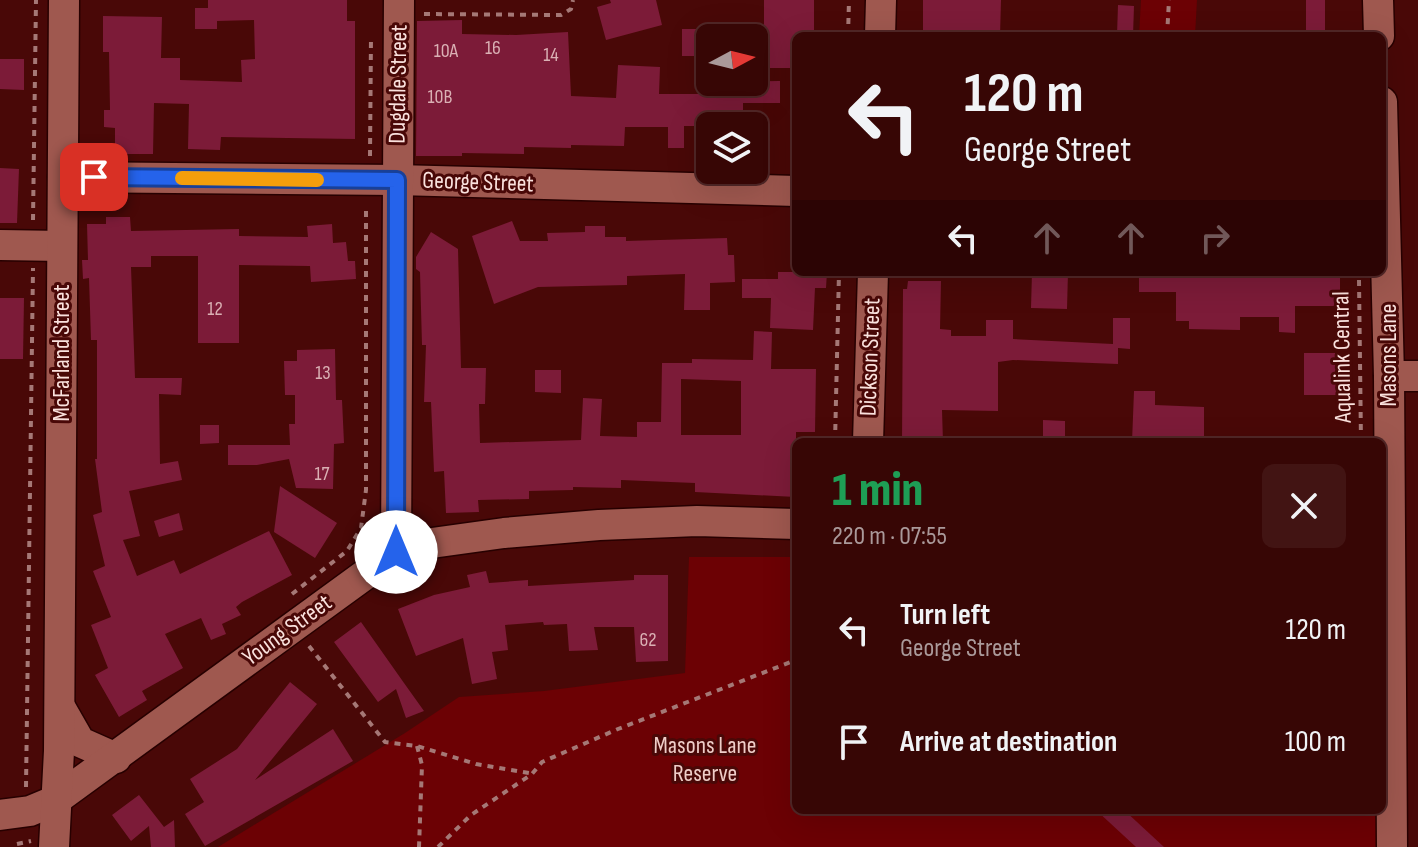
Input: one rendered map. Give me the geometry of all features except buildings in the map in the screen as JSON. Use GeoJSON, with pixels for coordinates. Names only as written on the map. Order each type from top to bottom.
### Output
{"type":"FeatureCollection","features":[{"type":"Feature","properties":{"kind":"street","name":"McFarland Street"},"geometry":{"type":"LineString","coordinates":[[54,847],[59,705],[64,0]]}},
{"type":"Feature","properties":{"kind":"street"},"geometry":{"type":"LineString","coordinates":[[880,32],[881,0]]}},
{"type":"Feature","properties":{"kind":"street"},"geometry":{"type":"LineString","coordinates":[[1378,0],[1379,32]]}},
{"type":"Feature","properties":{"kind":"street","name":"Dugdale Street"},"geometry":{"type":"LineString","coordinates":[[396,552],[397,180],[411,7]]}},
{"type":"Feature","properties":{"kind":"street","name":"George Street"},"geometry":{"type":"LineString","coordinates":[[63,177],[397,180],[792,191]]}},
{"type":"Feature","properties":{"kind":"street","name":"Masons Lane"},"geometry":{"type":"LineString","coordinates":[[1386,230],[1403,376],[1386,530]]}},
{"type":"Feature","properties":{"kind":"street"},"geometry":{"type":"LineString","coordinates":[[0,245],[62,246]]}},
{"type":"Feature","properties":{"kind":"street","name":"Dickson Street"},"geometry":{"type":"LineString","coordinates":[[868,438],[873,276]]}},
{"type":"Feature","properties":{"kind":"street","name":"Young Street"},"geometry":{"type":"LineString","coordinates":[[0,815],[30,811],[54,801],[116,758],[290,612],[403,547],[504,533],[599,525],[697,521],[792,524]]}},
{"type":"Feature","properties":{"kind":"street","name":"Masons Lane"},"geometry":{"type":"LineString","coordinates":[[1386,583],[1392,847]]}},
{"type":"Feature","properties":{"kind":"street","name":"McFarland Street"},"geometry":{"type":"LineString","coordinates":[[59,705],[80,742],[116,758]]}},
{"type":"Feature","properties":{"kind":"path"},"geometry":{"type":"LineString","coordinates":[[33,226],[36,0]]}},
{"type":"Feature","properties":{"kind":"path"},"geometry":{"type":"LineString","coordinates":[[411,7],[561,15],[571,9],[573,0]]}},
{"type":"Feature","properties":{"kind":"path"},"geometry":{"type":"LineString","coordinates":[[848,32],[849,0]]}},
{"type":"Feature","properties":{"kind":"path"},"geometry":{"type":"LineString","coordinates":[[1167,32],[1169,0]]}},
{"type":"Feature","properties":{"kind":"path"},"geometry":{"type":"LineString","coordinates":[[369,163],[371,30]]}},
{"type":"Feature","properties":{"kind":"path"},"geometry":{"type":"LineString","coordinates":[[366,203],[366,490],[361,528],[347,551],[290,612],[385,742],[417,746],[476,764],[532,774]]}},
{"type":"Feature","properties":{"kind":"path"},"geometry":{"type":"LineString","coordinates":[[26,789],[29,776],[33,271]]}},
{"type":"Feature","properties":{"kind":"path"},"geometry":{"type":"LineString","coordinates":[[835,438],[839,276]]}},
{"type":"Feature","properties":{"kind":"path","name":"Aqualink Central"},"geometry":{"type":"LineString","coordinates":[[1359,276],[1361,438]]}},
{"type":"Feature","properties":{"kind":"path"},"geometry":{"type":"LineString","coordinates":[[438,847],[471,815],[532,774],[542,762],[792,662]]}},
{"type":"Feature","properties":{"kind":"path"},"geometry":{"type":"LineString","coordinates":[[417,746],[422,765],[419,847]]}},
{"type":"Feature","properties":{"kind":"green space"},"geometry":{"type":"Polygon","coordinates":[[[1141,0],[1197,0],[1195,32],[1139,32],[1141,0]]]}},
{"type":"Feature","properties":{"kind":"green space","name":"Masons Lane Reserve"},"geometry":{"type":"Polygon","coordinates":[[[689,557],[792,557],[792,814],[1377,814],[1378,847],[218,847],[459,697],[544,691],[685,673],[689,557]]]}},
{"type":"Feature","properties":{"kind":"slow traffic"},"geometry":{"type":"LineString","coordinates":[[182,178],[317,180]]}},
{"type":"Feature","properties":{"kind":"route"},"geometry":{"type":"LineString","coordinates":[[94,177],[397,180],[396,552]]}}]}
